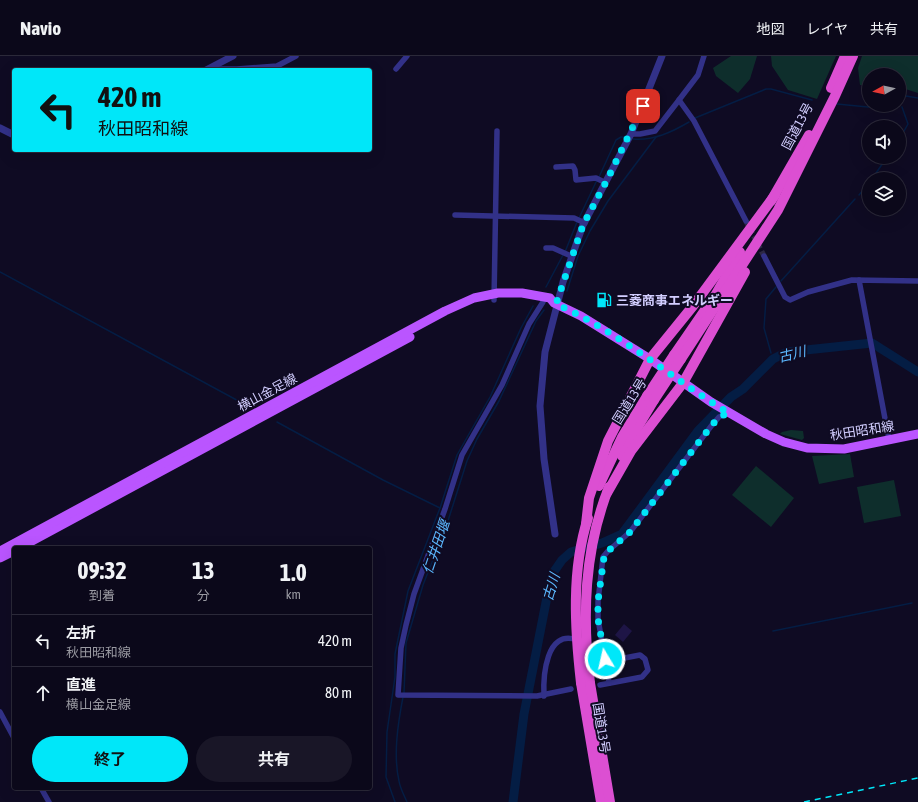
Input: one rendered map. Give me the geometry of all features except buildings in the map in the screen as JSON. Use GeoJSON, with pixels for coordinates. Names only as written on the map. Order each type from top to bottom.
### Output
{"type":"FeatureCollection","features":[{"type":"Feature","properties":{"kind":"highway","name":"国道13号"},"geometry":{"type":"LineString","coordinates":[[678,357],[775,195],[807,137],[845,56]]}},
{"type":"Feature","properties":{"kind":"highway","name":"国道13号"},"geometry":{"type":"LineString","coordinates":[[588,540],[586,524],[610,459],[622,437],[778,210],[835,96],[853,56]]}},
{"type":"Feature","properties":{"kind":"highway"},"geometry":{"type":"LineString","coordinates":[[586,524],[589,498],[608,441],[650,359],[693,306],[775,195]]}},
{"type":"Feature","properties":{"kind":"highway"},"geometry":{"type":"LineString","coordinates":[[607,493],[631,451],[683,383],[724,313],[778,210]]}},
{"type":"Feature","properties":{"kind":"highway","name":"国道13号"},"geometry":{"type":"LineString","coordinates":[[601,802],[591,683],[577,640],[577,592],[588,540],[632,435],[650,398]]}},
{"type":"Feature","properties":{"kind":"highway","name":"国道13号"},"geometry":{"type":"LineString","coordinates":[[585,554],[585,615],[588,665],[610,802]]}},
{"type":"Feature","properties":{"kind":"main road","name":"横山金足線"},"geometry":{"type":"LineString","coordinates":[[0,551],[439,315],[466,302],[494,297],[530,294],[550,298],[555,303],[581,316],[650,359],[683,383]]}},
{"type":"Feature","properties":{"kind":"main road","name":"横山金足線"},"geometry":{"type":"LineString","coordinates":[[23,546],[455,312],[494,297],[521,298],[555,303]]}},
{"type":"Feature","properties":{"kind":"main road","name":"秋田昭和線"},"geometry":{"type":"LineString","coordinates":[[683,383],[729,413],[784,442],[807,448],[844,449],[918,434]]}},
{"type":"Feature","properties":{"kind":"main road"},"geometry":{"type":"LineString","coordinates":[[0,558],[12,552]]}},
{"type":"Feature","properties":{"kind":"street"},"geometry":{"type":"LineString","coordinates":[[209,68],[233,56]]}},
{"type":"Feature","properties":{"kind":"street"},"geometry":{"type":"LineString","coordinates":[[230,68],[277,66],[296,56]]}},
{"type":"Feature","properties":{"kind":"street"},"geometry":{"type":"LineString","coordinates":[[396,68],[406,56]]}},
{"type":"Feature","properties":{"kind":"street"},"geometry":{"type":"LineString","coordinates":[[555,534],[544,459],[540,406],[545,352],[555,303],[567,254],[581,220],[601,181],[631,134],[662,56]]}},
{"type":"Feature","properties":{"kind":"street"},"geometry":{"type":"LineString","coordinates":[[631,134],[655,131],[698,75],[704,56]]}},
{"type":"Feature","properties":{"kind":"street"},"geometry":{"type":"LineString","coordinates":[[679,100],[683,103],[694,121],[746,221]]}},
{"type":"Feature","properties":{"kind":"street"},"geometry":{"type":"LineString","coordinates":[[0,128],[12,133]]}},
{"type":"Feature","properties":{"kind":"street"},"geometry":{"type":"LineString","coordinates":[[494,297],[497,131]]}},
{"type":"Feature","properties":{"kind":"street"},"geometry":{"type":"LineString","coordinates":[[556,167],[573,166],[576,180],[601,181]]}},
{"type":"Feature","properties":{"kind":"street"},"geometry":{"type":"LineString","coordinates":[[455,215],[581,220]]}},
{"type":"Feature","properties":{"kind":"street"},"geometry":{"type":"LineString","coordinates":[[546,248],[553,248],[567,254]]}},
{"type":"Feature","properties":{"kind":"street"},"geometry":{"type":"LineString","coordinates":[[764,256],[785,297],[790,300],[830,285],[859,280],[918,281]]}},
{"type":"Feature","properties":{"kind":"street"},"geometry":{"type":"LineString","coordinates":[[859,280],[889,440]]}},
{"type":"Feature","properties":{"kind":"street"},"geometry":{"type":"LineString","coordinates":[[543,302],[528,324],[502,384],[462,455],[445,509],[414,594],[401,648],[398,695],[544,696],[571,689]]}},
{"type":"Feature","properties":{"kind":"street"},"geometry":{"type":"LineString","coordinates":[[605,659],[598,619],[598,601],[604,557],[608,551],[630,532],[712,425],[719,417],[729,413]]}},
{"type":"Feature","properties":{"kind":"street"},"geometry":{"type":"LineString","coordinates":[[544,696],[544,683],[550,651],[555,643],[570,638],[577,640]]}},
{"type":"Feature","properties":{"kind":"street"},"geometry":{"type":"LineString","coordinates":[[588,665],[640,656],[645,659],[648,670],[644,676],[609,683],[591,683]]}},
{"type":"Feature","properties":{"kind":"street"},"geometry":{"type":"LineString","coordinates":[[607,667],[609,683]]}},
{"type":"Feature","properties":{"kind":"street"},"geometry":{"type":"LineString","coordinates":[[0,712],[12,734]]}},
{"type":"Feature","properties":{"kind":"street"},"geometry":{"type":"LineString","coordinates":[[42,790],[48,802]]}},
{"type":"Feature","properties":{"kind":"green space"},"geometry":{"type":"Polygon","coordinates":[[[731,56],[757,56],[750,79],[738,93],[716,76],[713,68],[731,56]]]}},
{"type":"Feature","properties":{"kind":"green space"},"geometry":{"type":"Polygon","coordinates":[[[771,56],[836,56],[817,99],[788,90],[772,66],[771,56]]]}},
{"type":"Feature","properties":{"kind":"green space"},"geometry":{"type":"Polygon","coordinates":[[[862,56],[918,56],[918,93],[906,89],[906,68],[862,68],[862,85],[860,85],[858,68],[862,56]]]}},
{"type":"Feature","properties":{"kind":"green space"},"geometry":{"type":"Polygon","coordinates":[[[791,430],[803,431],[804,438],[802,440],[780,434],[791,430]]]}},
{"type":"Feature","properties":{"kind":"green space"},"geometry":{"type":"Polygon","coordinates":[[[850,454],[854,477],[819,484],[812,456],[850,454]]]}},
{"type":"Feature","properties":{"kind":"green space"},"geometry":{"type":"Polygon","coordinates":[[[756,466],[794,498],[771,527],[732,495],[756,466]]]}},
{"type":"Feature","properties":{"kind":"green space"},"geometry":{"type":"Polygon","coordinates":[[[894,480],[901,516],[864,523],[857,487],[894,480]]]}},
{"type":"Feature","properties":{"kind":"waterway"},"geometry":{"type":"LineString","coordinates":[[695,118],[766,89],[812,100]]}},
{"type":"Feature","properties":{"kind":"waterway"},"geometry":{"type":"LineString","coordinates":[[906,96],[918,98]]}},
{"type":"Feature","properties":{"kind":"waterway"},"geometry":{"type":"LineString","coordinates":[[837,104],[862,106]]}},
{"type":"Feature","properties":{"kind":"waterway"},"geometry":{"type":"LineString","coordinates":[[904,112],[908,124],[906,128]]}},
{"type":"Feature","properties":{"kind":"waterway"},"geometry":{"type":"LineString","coordinates":[[633,139],[648,139],[662,135],[689,122]]}},
{"type":"Feature","properties":{"kind":"waterway"},"geometry":{"type":"LineString","coordinates":[[599,177],[616,140],[624,137]]}},
{"type":"Feature","properties":{"kind":"waterway"},"geometry":{"type":"LineString","coordinates":[[567,291],[578,256],[590,231],[608,201],[656,137]]}},
{"type":"Feature","properties":{"kind":"waterway"},"geometry":{"type":"LineString","coordinates":[[877,172],[882,164]]}},
{"type":"Feature","properties":{"kind":"waterway"},"geometry":{"type":"LineString","coordinates":[[579,218],[597,180]]}},
{"type":"Feature","properties":{"kind":"waterway"},"geometry":{"type":"LineString","coordinates":[[859,195],[862,191]]}},
{"type":"Feature","properties":{"kind":"waterway"},"geometry":{"type":"LineString","coordinates":[[781,281],[855,199]]}},
{"type":"Feature","properties":{"kind":"waterway"},"geometry":{"type":"LineString","coordinates":[[565,252],[577,222]]}},
{"type":"Feature","properties":{"kind":"waterway"},"geometry":{"type":"LineString","coordinates":[[546,287],[563,255]]}},
{"type":"Feature","properties":{"kind":"waterway"},"geometry":{"type":"LineString","coordinates":[[0,272],[244,404]]}},
{"type":"Feature","properties":{"kind":"waterway"},"geometry":{"type":"LineString","coordinates":[[771,353],[764,328],[766,299],[776,287]]}},
{"type":"Feature","properties":{"kind":"waterway"},"geometry":{"type":"LineString","coordinates":[[395,802],[386,777],[387,732],[395,677],[395,654],[408,591],[440,508],[457,455],[490,397],[521,328],[533,306]]}},
{"type":"Feature","properties":{"kind":"waterway","name":"仁井田堰"},"geometry":{"type":"LineString","coordinates":[[404,693],[406,643],[423,585],[446,527],[467,461],[477,439],[499,401],[536,321],[544,310]]}},
{"type":"Feature","properties":{"kind":"waterway","name":"古川"},"geometry":{"type":"LineString","coordinates":[[513,802],[524,714],[548,592],[553,573],[562,560],[571,552],[602,543],[622,534],[698,431],[731,397],[743,389],[773,359],[787,352],[872,343],[918,372]]}},
{"type":"Feature","properties":{"kind":"waterway"},"geometry":{"type":"LineString","coordinates":[[277,422],[383,480],[440,508]]}},
{"type":"Feature","properties":{"kind":"waterway"},"geometry":{"type":"LineString","coordinates":[[773,631],[912,603]]}},
{"type":"Feature","properties":{"kind":"waterway","name":"仁井田堰"},"geometry":{"type":"LineString","coordinates":[[403,697],[398,728],[396,761],[401,789],[407,802]]}},
{"type":"Feature","properties":{"kind":"tunnel"},"geometry":{"type":"LineString","coordinates":[[746,221],[764,256]]}},
{"type":"Feature","properties":{"kind":"railway"},"geometry":{"type":"LineString","coordinates":[[804,802],[918,778]]}},
{"type":"Feature","properties":{"kind":"place","name":"三菱商事エネルギー"},"geometry":{"type":"Point","coordinates":[604,300]}},
{"type":"Feature","properties":{"kind":"route"},"geometry":{"type":"LineString","coordinates":[[605,659],[598,619],[598,601],[604,557],[608,551],[622,541],[630,532],[694,446],[712,425],[719,417],[729,413],[650,359],[581,316],[556,304],[583,225],[631,134],[643,106]]}}]}
